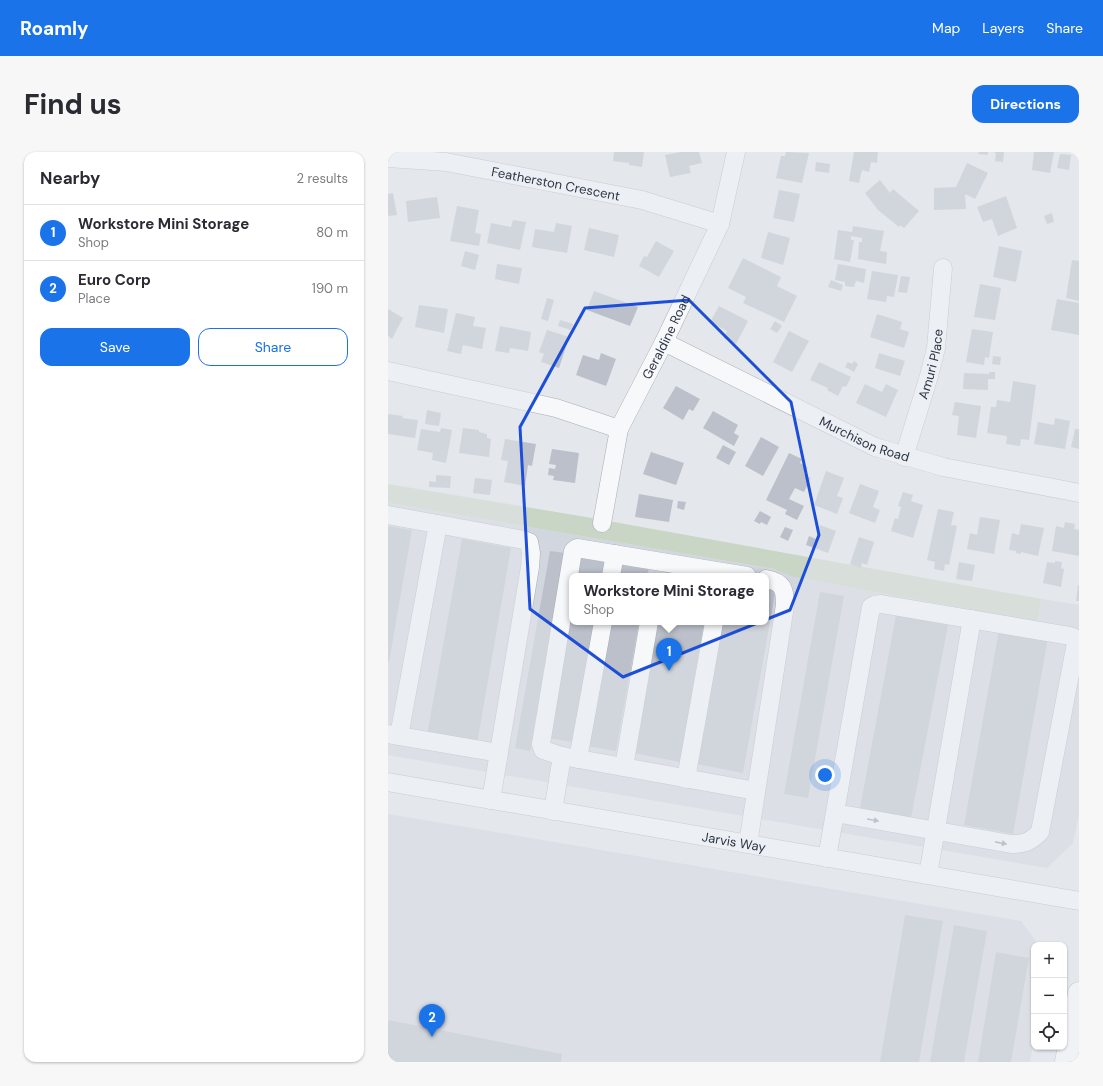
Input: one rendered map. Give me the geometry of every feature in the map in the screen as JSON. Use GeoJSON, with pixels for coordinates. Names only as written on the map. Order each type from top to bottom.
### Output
{"type":"FeatureCollection","features":[{"type":"Feature","properties":{"kind":"main road"},"geometry":{"type":"LineString","coordinates":[[1066,1062],[1079,993]]}},
{"type":"Feature","properties":{"kind":"street","name":"Geraldine Road"},"geometry":{"type":"LineString","coordinates":[[602,523],[619,429],[664,342],[720,224],[736,152]]}},
{"type":"Feature","properties":{"kind":"street","name":"Featherston Crescent"},"geometry":{"type":"LineString","coordinates":[[388,158],[446,162],[642,200],[720,224]]}},
{"type":"Feature","properties":{"kind":"street","name":"Amuri Place"},"geometry":{"type":"LineString","coordinates":[[904,457],[936,348],[943,268]]}},
{"type":"Feature","properties":{"kind":"street","name":"Murchison Road"},"geometry":{"type":"LineString","coordinates":[[664,342],[875,447],[904,457],[943,467],[1079,493]]}},
{"type":"Feature","properties":{"kind":"street"},"geometry":{"type":"LineString","coordinates":[[388,371],[556,408],[619,429]]}},
{"type":"Feature","properties":{"kind":"street"},"geometry":{"type":"LineString","coordinates":[[388,516],[529,542],[530,567],[491,800]]}},
{"type":"Feature","properties":{"kind":"street"},"geometry":{"type":"LineString","coordinates":[[438,524],[394,735],[499,754]]}},
{"type":"Feature","properties":{"kind":"street"},"geometry":{"type":"LineString","coordinates":[[569,573],[573,551],[577,548],[615,554],[658,569],[709,573]]}},
{"type":"Feature","properties":{"kind":"street"},"geometry":{"type":"LineString","coordinates":[[612,573],[615,554]]}},
{"type":"Feature","properties":{"kind":"street"},"geometry":{"type":"LineString","coordinates":[[569,575],[541,744],[543,750],[570,758],[756,791]]}},
{"type":"Feature","properties":{"kind":"street"},"geometry":{"type":"LineString","coordinates":[[748,844],[785,605],[785,594],[783,587],[769,580]]}},
{"type":"Feature","properties":{"kind":"street"},"geometry":{"type":"LineString","coordinates":[[827,858],[871,607],[881,604],[1075,638],[1074,677],[1040,832],[1031,841],[1011,844],[835,813]]}},
{"type":"Feature","properties":{"kind":"street"},"geometry":{"type":"LineString","coordinates":[[928,875],[972,619]]}},
{"type":"Feature","properties":{"kind":"street"},"geometry":{"type":"LineString","coordinates":[[553,811],[570,758],[601,625]]}},
{"type":"Feature","properties":{"kind":"street"},"geometry":{"type":"LineString","coordinates":[[624,768],[648,625]]}},
{"type":"Feature","properties":{"kind":"street"},"geometry":{"type":"LineString","coordinates":[[686,779],[713,625]]}},
{"type":"Feature","properties":{"kind":"street","name":"Jarvis Way"},"geometry":{"type":"LineString","coordinates":[[388,782],[1079,901]]}},
{"type":"Feature","properties":{"kind":"highlighted area"},"geometry":{"type":"Polygon","coordinates":[[[689,300],[791,402],[819,535],[790,610],[623,677],[530,609],[520,427],[585,308],[689,300]]]}},
{"type":"Feature","properties":{"kind":"shaded area"},"geometry":{"type":"Polygon","coordinates":[[[388,503],[774,569],[793,577],[1037,622],[1042,599],[1079,605],[1079,814],[1073,843],[1047,868],[388,755],[388,503]]]}},
{"type":"Feature","properties":{"kind":"shaded area"},"geometry":{"type":"Polygon","coordinates":[[[388,814],[1021,921],[1037,942],[1031,942],[1032,1050],[1030,1062],[388,1062],[388,814]]]}},
{"type":"Feature","properties":{"kind":"green space"},"geometry":{"type":"Polygon","coordinates":[[[388,484],[586,517],[1042,599],[1037,622],[793,577],[774,569],[388,503],[388,484]]]}},
{"type":"Feature","properties":{"kind":"building"},"geometry":{"type":"Polygon","coordinates":[[[614,152],[644,152],[642,167],[629,165],[629,163],[613,161],[614,152]]]}},
{"type":"Feature","properties":{"kind":"building"},"geometry":{"type":"Polygon","coordinates":[[[681,152],[699,152],[702,163],[689,166],[691,173],[670,177],[665,155],[681,152]]]}},
{"type":"Feature","properties":{"kind":"building"},"geometry":{"type":"Polygon","coordinates":[[[786,152],[809,153],[802,183],[776,178],[781,156],[785,156],[786,152]]]}},
{"type":"Feature","properties":{"kind":"building"},"geometry":{"type":"Polygon","coordinates":[[[854,152],[878,152],[877,163],[871,162],[869,172],[862,170],[859,183],[849,181],[854,152]]]}},
{"type":"Feature","properties":{"kind":"building"},"geometry":{"type":"Polygon","coordinates":[[[979,152],[988,152],[988,155],[978,154],[979,152]]]}},
{"type":"Feature","properties":{"kind":"building"},"geometry":{"type":"Polygon","coordinates":[[[993,152],[1004,152],[1003,162],[995,161],[996,153],[993,152]]]}},
{"type":"Feature","properties":{"kind":"building"},"geometry":{"type":"Polygon","coordinates":[[[1034,152],[1054,152],[1050,173],[1032,170],[1034,152]]]}},
{"type":"Feature","properties":{"kind":"building"},"geometry":{"type":"Polygon","coordinates":[[[1060,154],[1071,155],[1069,170],[1057,168],[1060,154]]]}},
{"type":"Feature","properties":{"kind":"building"},"geometry":{"type":"Polygon","coordinates":[[[816,162],[830,164],[829,173],[815,171],[816,162]]]}},
{"type":"Feature","properties":{"kind":"building"},"geometry":{"type":"Polygon","coordinates":[[[967,163],[988,173],[975,199],[965,194],[966,209],[934,210],[934,188],[956,187],[967,163]]]}},
{"type":"Feature","properties":{"kind":"building"},"geometry":{"type":"Polygon","coordinates":[[[880,180],[890,193],[893,189],[919,211],[904,228],[900,225],[899,227],[878,210],[865,193],[880,180]]]}},
{"type":"Feature","properties":{"kind":"building"},"geometry":{"type":"Polygon","coordinates":[[[779,190],[800,194],[794,222],[773,218],[779,190]]]}},
{"type":"Feature","properties":{"kind":"building"},"geometry":{"type":"Polygon","coordinates":[[[393,193],[397,215],[388,216],[388,194],[393,193]]]}},
{"type":"Feature","properties":{"kind":"building"},"geometry":{"type":"Polygon","coordinates":[[[1006,196],[1017,228],[998,236],[992,219],[983,222],[977,207],[1006,196]]]}},
{"type":"Feature","properties":{"kind":"building"},"geometry":{"type":"Polygon","coordinates":[[[437,197],[440,218],[408,222],[406,201],[437,197]]]}},
{"type":"Feature","properties":{"kind":"building"},"geometry":{"type":"Polygon","coordinates":[[[457,206],[479,210],[475,233],[481,234],[479,246],[450,241],[457,206]]]}},
{"type":"Feature","properties":{"kind":"building"},"geometry":{"type":"Polygon","coordinates":[[[1052,213],[1054,222],[1047,224],[1044,216],[1052,213]]]}},
{"type":"Feature","properties":{"kind":"building"},"geometry":{"type":"Polygon","coordinates":[[[513,220],[526,222],[520,250],[487,243],[491,223],[511,227],[513,220]]]}},
{"type":"Feature","properties":{"kind":"building"},"geometry":{"type":"Polygon","coordinates":[[[556,223],[572,226],[567,253],[532,247],[535,229],[554,232],[556,223]]]}},
{"type":"Feature","properties":{"kind":"building"},"geometry":{"type":"Polygon","coordinates":[[[853,226],[884,231],[880,251],[887,252],[886,264],[858,259],[859,242],[862,242],[862,238],[851,236],[851,240],[854,240],[850,262],[834,259],[838,230],[852,232],[853,226]]]}},
{"type":"Feature","properties":{"kind":"building"},"geometry":{"type":"Polygon","coordinates":[[[589,228],[619,235],[614,257],[584,250],[589,228]]]}},
{"type":"Feature","properties":{"kind":"building"},"geometry":{"type":"Polygon","coordinates":[[[768,232],[790,238],[783,265],[761,258],[768,232]]]}},
{"type":"Feature","properties":{"kind":"building"},"geometry":{"type":"Polygon","coordinates":[[[656,241],[674,251],[659,277],[639,266],[644,256],[647,257],[656,241]]]}},
{"type":"Feature","properties":{"kind":"building"},"geometry":{"type":"Polygon","coordinates":[[[999,246],[1022,251],[1016,282],[993,277],[999,246]]]}},
{"type":"Feature","properties":{"kind":"building"},"geometry":{"type":"Polygon","coordinates":[[[465,251],[479,255],[475,270],[461,266],[465,251]]]}},
{"type":"Feature","properties":{"kind":"building"},"geometry":{"type":"Polygon","coordinates":[[[743,258],[781,277],[777,286],[797,296],[784,322],[743,303],[746,297],[728,288],[743,258]]]}},
{"type":"Feature","properties":{"kind":"building"},"geometry":{"type":"Polygon","coordinates":[[[1072,260],[1079,261],[1079,301],[1066,298],[1072,260]]]}},
{"type":"Feature","properties":{"kind":"building"},"geometry":{"type":"Polygon","coordinates":[[[497,264],[522,268],[519,284],[495,279],[497,264]]]}},
{"type":"Feature","properties":{"kind":"building"},"geometry":{"type":"Polygon","coordinates":[[[838,264],[866,269],[864,283],[856,281],[854,287],[845,286],[845,282],[835,280],[838,264]]]}},
{"type":"Feature","properties":{"kind":"building"},"geometry":{"type":"Polygon","coordinates":[[[872,271],[898,275],[894,297],[887,296],[886,302],[867,299],[872,271]]]}},
{"type":"Feature","properties":{"kind":"building"},"geometry":{"type":"Polygon","coordinates":[[[901,276],[910,277],[907,293],[898,292],[901,276]]]}},
{"type":"Feature","properties":{"kind":"building"},"geometry":{"type":"Polygon","coordinates":[[[831,280],[843,285],[841,291],[828,287],[831,280]]]}},
{"type":"Feature","properties":{"kind":"building"},"geometry":{"type":"Polygon","coordinates":[[[980,284],[1001,288],[995,320],[974,317],[980,284]]]}},
{"type":"Feature","properties":{"kind":"building"},"geometry":{"type":"Polygon","coordinates":[[[594,291],[638,307],[630,326],[587,310],[594,291]]]}},
{"type":"Feature","properties":{"kind":"building"},"geometry":{"type":"Polygon","coordinates":[[[547,298],[554,300],[548,321],[541,319],[547,298]]]}},
{"type":"Feature","properties":{"kind":"building"},"geometry":{"type":"Polygon","coordinates":[[[1057,299],[1079,303],[1079,335],[1051,330],[1057,299]]]}},
{"type":"Feature","properties":{"kind":"building"},"geometry":{"type":"Polygon","coordinates":[[[419,305],[448,309],[444,333],[415,327],[419,305]]]}},
{"type":"Feature","properties":{"kind":"building"},"geometry":{"type":"Polygon","coordinates":[[[719,306],[748,321],[736,344],[724,338],[727,331],[710,322],[719,306]]]}},
{"type":"Feature","properties":{"kind":"building"},"geometry":{"type":"Polygon","coordinates":[[[388,309],[403,318],[392,339],[388,336],[388,309]]]}},
{"type":"Feature","properties":{"kind":"building"},"geometry":{"type":"Polygon","coordinates":[[[456,313],[475,317],[473,326],[486,328],[482,349],[463,345],[461,354],[447,351],[456,313]]]}},
{"type":"Feature","properties":{"kind":"building"},"geometry":{"type":"Polygon","coordinates":[[[877,314],[902,322],[900,329],[909,332],[904,348],[870,337],[877,314]]]}},
{"type":"Feature","properties":{"kind":"building"},"geometry":{"type":"Polygon","coordinates":[[[560,320],[573,324],[571,330],[558,326],[560,320]]]}},
{"type":"Feature","properties":{"kind":"building"},"geometry":{"type":"Polygon","coordinates":[[[775,321],[782,326],[777,333],[770,329],[775,321]]]}},
{"type":"Feature","properties":{"kind":"building"},"geometry":{"type":"Polygon","coordinates":[[[500,326],[531,332],[528,351],[510,348],[509,353],[495,351],[500,326]]]}},
{"type":"Feature","properties":{"kind":"building"},"geometry":{"type":"Polygon","coordinates":[[[972,329],[993,332],[989,358],[985,357],[984,365],[966,362],[972,329]]]}},
{"type":"Feature","properties":{"kind":"building"},"geometry":{"type":"Polygon","coordinates":[[[547,330],[569,337],[559,368],[541,362],[544,354],[539,352],[547,330]]]}},
{"type":"Feature","properties":{"kind":"building"},"geometry":{"type":"Polygon","coordinates":[[[789,331],[809,341],[792,372],[773,362],[789,331]]]}},
{"type":"Feature","properties":{"kind":"building"},"geometry":{"type":"Polygon","coordinates":[[[601,353],[616,359],[606,386],[576,375],[583,355],[599,360],[601,353]]]}},
{"type":"Feature","properties":{"kind":"building"},"geometry":{"type":"Polygon","coordinates":[[[879,353],[905,361],[900,376],[875,368],[879,353]]]}},
{"type":"Feature","properties":{"kind":"building"},"geometry":{"type":"Polygon","coordinates":[[[993,356],[1001,357],[1000,365],[992,364],[993,356]]]}},
{"type":"Feature","properties":{"kind":"building"},"geometry":{"type":"Polygon","coordinates":[[[854,361],[858,364],[854,372],[845,367],[848,362],[852,364],[854,361]]]}},
{"type":"Feature","properties":{"kind":"building"},"geometry":{"type":"Polygon","coordinates":[[[819,362],[851,377],[846,387],[843,386],[838,396],[827,390],[828,388],[810,380],[819,362]]]}},
{"type":"Feature","properties":{"kind":"building"},"geometry":{"type":"Polygon","coordinates":[[[989,372],[995,372],[995,379],[988,379],[988,390],[963,389],[964,373],[989,374],[989,372]]]}},
{"type":"Feature","properties":{"kind":"building"},"geometry":{"type":"Polygon","coordinates":[[[1013,381],[1036,385],[1029,440],[1021,439],[1020,446],[1006,444],[1007,436],[987,433],[991,407],[996,407],[997,400],[1010,402],[1013,381]]]}},
{"type":"Feature","properties":{"kind":"building"},"geometry":{"type":"Polygon","coordinates":[[[865,384],[882,392],[886,384],[898,390],[886,417],[856,403],[865,384]]]}},
{"type":"Feature","properties":{"kind":"building"},"geometry":{"type":"Polygon","coordinates":[[[676,386],[700,399],[693,411],[689,409],[683,420],[663,408],[676,386]]]}},
{"type":"Feature","properties":{"kind":"building"},"geometry":{"type":"Polygon","coordinates":[[[955,402],[981,406],[976,438],[957,435],[959,416],[952,415],[955,402]]]}},
{"type":"Feature","properties":{"kind":"building"},"geometry":{"type":"Polygon","coordinates":[[[427,410],[441,413],[439,426],[425,424],[427,410]]]}},
{"type":"Feature","properties":{"kind":"building"},"geometry":{"type":"Polygon","coordinates":[[[713,411],[738,425],[734,433],[739,436],[734,446],[703,428],[713,411]]]}},
{"type":"Feature","properties":{"kind":"building"},"geometry":{"type":"Polygon","coordinates":[[[388,414],[418,420],[415,438],[388,434],[388,414]]]}},
{"type":"Feature","properties":{"kind":"building"},"geometry":{"type":"Polygon","coordinates":[[[1055,418],[1070,421],[1065,449],[1034,444],[1038,422],[1054,425],[1055,418]]]}},
{"type":"Feature","properties":{"kind":"building"},"geometry":{"type":"Polygon","coordinates":[[[441,428],[452,430],[446,463],[432,460],[433,453],[417,450],[421,429],[440,432],[441,428]]]}},
{"type":"Feature","properties":{"kind":"building"},"geometry":{"type":"Polygon","coordinates":[[[463,428],[479,430],[479,432],[487,434],[487,438],[491,439],[489,457],[459,453],[463,428]]]}},
{"type":"Feature","properties":{"kind":"building"},"geometry":{"type":"Polygon","coordinates":[[[1075,429],[1079,429],[1079,449],[1071,447],[1075,429]]]}},
{"type":"Feature","properties":{"kind":"building"},"geometry":{"type":"Polygon","coordinates":[[[761,437],[779,447],[763,476],[745,466],[761,437]]]}},
{"type":"Feature","properties":{"kind":"building"},"geometry":{"type":"Polygon","coordinates":[[[505,439],[536,444],[532,466],[528,465],[525,486],[504,482],[508,461],[501,460],[505,439]]]}},
{"type":"Feature","properties":{"kind":"building"},"geometry":{"type":"Polygon","coordinates":[[[723,445],[736,452],[729,465],[716,458],[723,445]]]}},
{"type":"Feature","properties":{"kind":"building"},"geometry":{"type":"Polygon","coordinates":[[[552,449],[579,453],[575,483],[553,480],[554,476],[548,475],[549,468],[555,469],[556,465],[549,464],[552,449]]]}},
{"type":"Feature","properties":{"kind":"building"},"geometry":{"type":"Polygon","coordinates":[[[651,452],[684,463],[676,485],[643,474],[651,452]]]}},
{"type":"Feature","properties":{"kind":"building"},"geometry":{"type":"Polygon","coordinates":[[[789,453],[802,459],[800,463],[808,467],[804,474],[811,478],[804,492],[795,488],[789,499],[804,506],[797,520],[785,514],[787,510],[766,500],[789,453]]]}},
{"type":"Feature","properties":{"kind":"building"},"geometry":{"type":"Polygon","coordinates":[[[826,471],[844,478],[837,496],[843,498],[837,514],[814,505],[826,471]]]}},
{"type":"Feature","properties":{"kind":"building"},"geometry":{"type":"Polygon","coordinates":[[[436,475],[451,476],[450,488],[429,487],[429,481],[436,482],[436,475]]]}},
{"type":"Feature","properties":{"kind":"building"},"geometry":{"type":"Polygon","coordinates":[[[475,478],[492,480],[490,495],[473,493],[475,478]]]}},
{"type":"Feature","properties":{"kind":"building"},"geometry":{"type":"Polygon","coordinates":[[[860,484],[879,491],[873,507],[880,510],[875,523],[849,513],[860,484]]]}},
{"type":"Feature","properties":{"kind":"building"},"geometry":{"type":"Polygon","coordinates":[[[903,492],[913,495],[911,501],[923,505],[913,538],[891,531],[895,518],[898,519],[901,507],[898,506],[903,492]]]}},
{"type":"Feature","properties":{"kind":"building"},"geometry":{"type":"Polygon","coordinates":[[[639,494],[673,500],[669,522],[635,517],[639,494]]]}},
{"type":"Feature","properties":{"kind":"building"},"geometry":{"type":"Polygon","coordinates":[[[678,501],[686,502],[684,510],[677,508],[678,501]]]}},
{"type":"Feature","properties":{"kind":"building"},"geometry":{"type":"Polygon","coordinates":[[[938,509],[954,512],[951,525],[957,526],[949,565],[945,564],[944,571],[934,569],[935,562],[927,560],[938,509]]]}},
{"type":"Feature","properties":{"kind":"building"},"geometry":{"type":"Polygon","coordinates":[[[760,511],[771,517],[767,525],[754,521],[760,511]]]}},
{"type":"Feature","properties":{"kind":"building"},"geometry":{"type":"Polygon","coordinates":[[[980,517],[1000,520],[994,554],[967,549],[970,533],[977,535],[980,517]]]}},
{"type":"Feature","properties":{"kind":"building"},"geometry":{"type":"Polygon","coordinates":[[[1065,522],[1075,524],[1074,529],[1079,530],[1079,556],[1052,551],[1056,526],[1064,528],[1065,522]]]}},
{"type":"Feature","properties":{"kind":"building"},"geometry":{"type":"Polygon","coordinates":[[[1021,524],[1044,528],[1038,556],[1021,552],[1021,554],[1016,553],[1016,551],[1009,550],[1012,533],[1019,535],[1021,524]]]}},
{"type":"Feature","properties":{"kind":"building"},"geometry":{"type":"Polygon","coordinates":[[[820,525],[836,531],[828,553],[806,545],[809,536],[816,539],[820,525]]]}},
{"type":"Feature","properties":{"kind":"building"},"geometry":{"type":"Polygon","coordinates":[[[388,526],[412,530],[389,662],[388,662],[388,526]]]}},
{"type":"Feature","properties":{"kind":"building"},"geometry":{"type":"Polygon","coordinates":[[[785,527],[793,530],[788,541],[780,537],[785,527]]]}},
{"type":"Feature","properties":{"kind":"building"},"geometry":{"type":"Polygon","coordinates":[[[859,537],[874,542],[867,565],[862,563],[861,568],[850,564],[859,537]]]}},
{"type":"Feature","properties":{"kind":"building"},"geometry":{"type":"Polygon","coordinates":[[[462,539],[511,548],[477,744],[427,735],[462,539]]]}},
{"type":"Feature","properties":{"kind":"building"},"geometry":{"type":"Polygon","coordinates":[[[550,551],[565,553],[530,751],[515,748],[550,551]]]}},
{"type":"Feature","properties":{"kind":"building"},"geometry":{"type":"Polygon","coordinates":[[[581,557],[604,561],[602,573],[578,573],[581,557]]]}},
{"type":"Feature","properties":{"kind":"building"},"geometry":{"type":"Polygon","coordinates":[[[1055,561],[1062,562],[1061,568],[1064,569],[1061,587],[1043,583],[1047,562],[1055,563],[1055,561]]]}},
{"type":"Feature","properties":{"kind":"building"},"geometry":{"type":"Polygon","coordinates":[[[959,562],[975,565],[972,581],[956,579],[959,562]]]}},
{"type":"Feature","properties":{"kind":"building"},"geometry":{"type":"Polygon","coordinates":[[[619,563],[649,568],[648,573],[617,573],[619,563]]]}},
{"type":"Feature","properties":{"kind":"building"},"geometry":{"type":"Polygon","coordinates":[[[666,570],[681,573],[666,573],[666,570]]]}},
{"type":"Feature","properties":{"kind":"building"},"geometry":{"type":"Polygon","coordinates":[[[1078,585],[1079,601],[1076,601],[1078,585]]]}},
{"type":"Feature","properties":{"kind":"building"},"geometry":{"type":"Polygon","coordinates":[[[769,588],[776,589],[743,773],[696,764],[720,625],[769,625],[769,588]]]}},
{"type":"Feature","properties":{"kind":"building"},"geometry":{"type":"Polygon","coordinates":[[[820,592],[844,596],[808,798],[784,794],[820,592]]]}},
{"type":"Feature","properties":{"kind":"building"},"geometry":{"type":"Polygon","coordinates":[[[896,615],[948,625],[911,818],[860,808],[896,615]]]}},
{"type":"Feature","properties":{"kind":"building"},"geometry":{"type":"Polygon","coordinates":[[[569,623],[569,625],[593,625],[572,742],[549,738],[569,623]]]}},
{"type":"Feature","properties":{"kind":"building"},"geometry":{"type":"Polygon","coordinates":[[[608,625],[638,625],[616,751],[586,746],[608,625]]]}},
{"type":"Feature","properties":{"kind":"building"},"geometry":{"type":"Polygon","coordinates":[[[655,625],[703,625],[680,762],[633,753],[655,625]]]}},
{"type":"Feature","properties":{"kind":"building"},"geometry":{"type":"Polygon","coordinates":[[[999,630],[1048,638],[1013,834],[964,825],[999,630]]]}},
{"type":"Feature","properties":{"kind":"building"},"geometry":{"type":"Polygon","coordinates":[[[905,915],[943,921],[919,1062],[880,1062],[905,915]]]}},
{"type":"Feature","properties":{"kind":"building"},"geometry":{"type":"Polygon","coordinates":[[[954,925],[987,931],[964,1062],[930,1062],[954,925]]]}},
{"type":"Feature","properties":{"kind":"building"},"geometry":{"type":"Polygon","coordinates":[[[996,952],[1029,958],[1011,1062],[978,1062],[996,952]]]}},
{"type":"Feature","properties":{"kind":"building"},"geometry":{"type":"Polygon","coordinates":[[[388,1020],[562,1054],[561,1062],[388,1062],[388,1020]]]}},
{"type":"Feature","properties":{"kind":"place","name":"Workstore Mini Storage"},"geometry":{"type":"Point","coordinates":[669,671]}},
{"type":"Feature","properties":{"kind":"place","name":"Euro Corp"},"geometry":{"type":"Point","coordinates":[432,1037]}}]}
